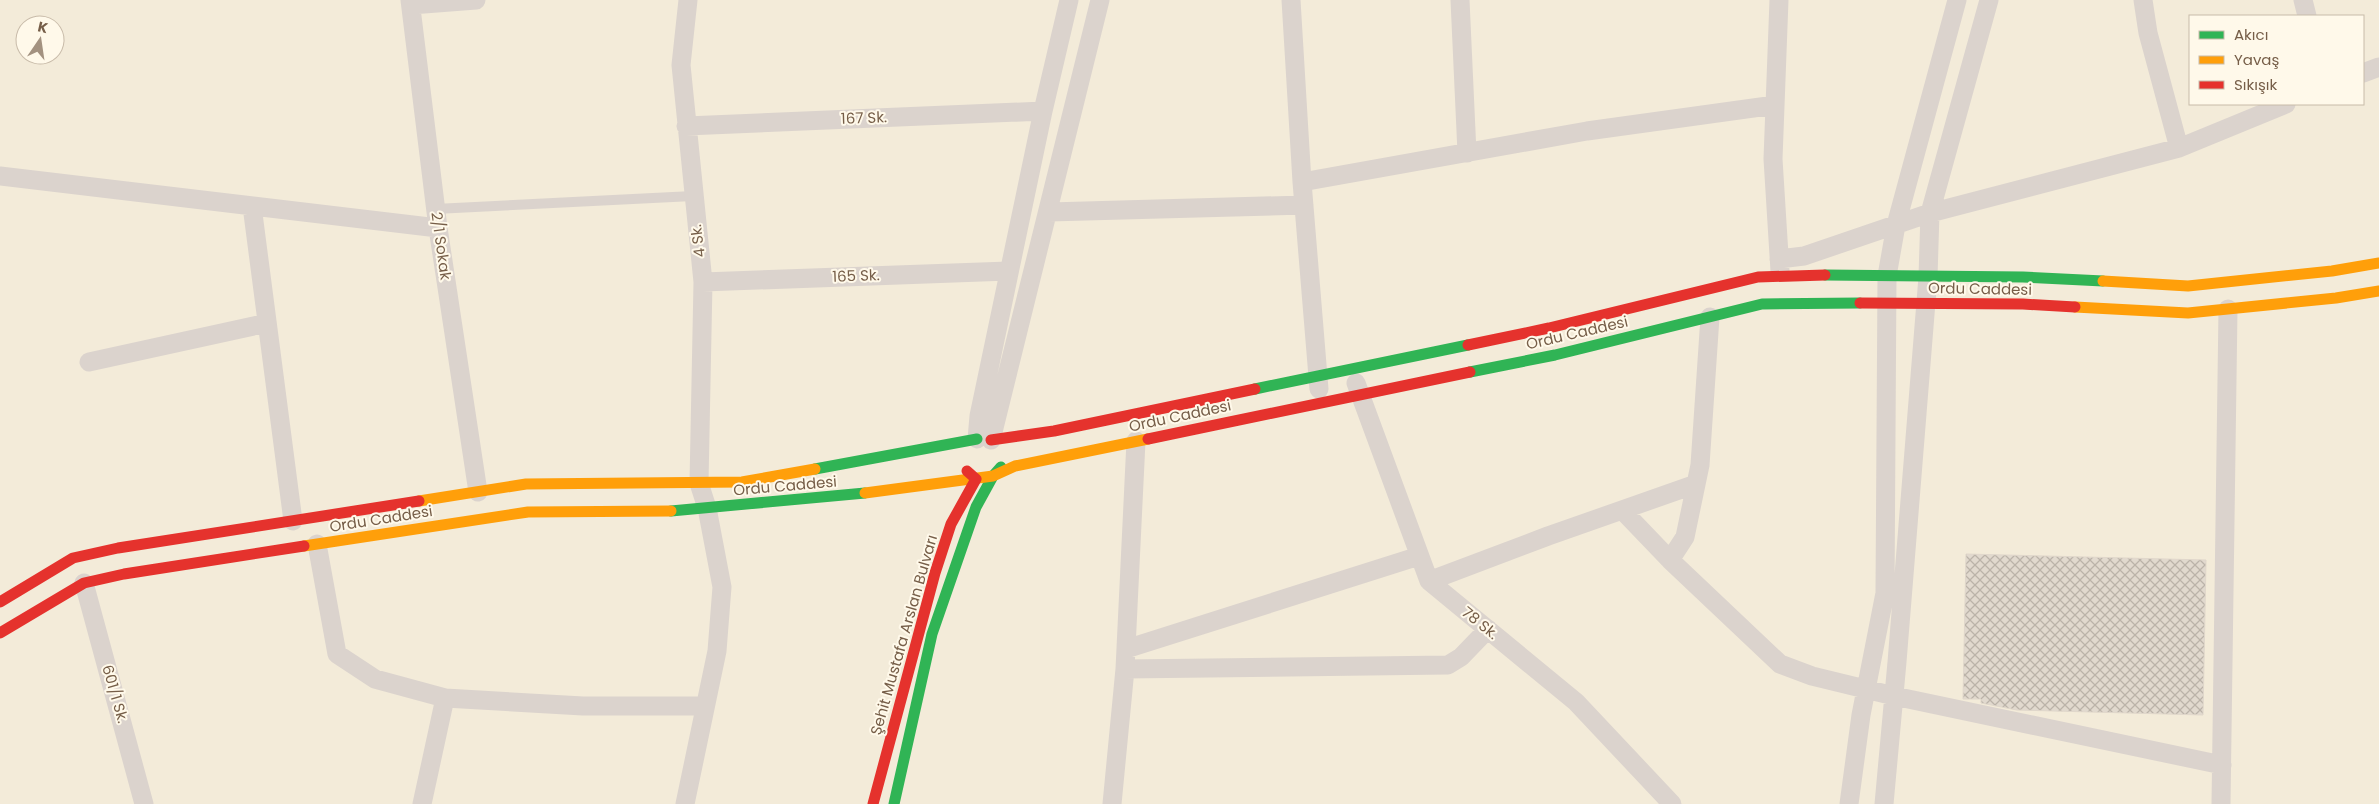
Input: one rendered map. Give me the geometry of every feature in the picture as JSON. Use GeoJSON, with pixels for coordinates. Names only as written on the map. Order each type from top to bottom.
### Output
{"type":"FeatureCollection","features":[{"type":"Feature","properties":{"kind":"main road","name":"Ordu Caddesi"},"geometry":{"type":"LineString","coordinates":[[0,633],[79,571],[118,548],[315,531],[480,504],[526,484],[742,482],[993,446],[1054,431],[1549,328],[1758,277],[1780,268],[1887,276],[2023,277],[2188,286],[2332,271],[2379,263]]}},
{"type":"Feature","properties":{"kind":"main road","name":"Ordu Caddesi"},"geometry":{"type":"LineString","coordinates":[[0,602],[79,571],[124,574],[295,534],[480,504],[528,512],[666,511],[879,492],[976,479],[1015,466],[1555,355],[1762,304],[1800,302],[2023,304],[2188,313],[2336,298],[2379,291]]}},
{"type":"Feature","properties":{"kind":"main road"},"geometry":{"type":"LineString","coordinates":[[976,479],[968,473],[962,460],[969,444],[993,446]]}},
{"type":"Feature","properties":{"kind":"main road","name":"Şehit Mustafa Arslan Bulvarı"},"geometry":{"type":"LineString","coordinates":[[894,804],[932,634],[976,507],[996,473],[993,446]]}},
{"type":"Feature","properties":{"kind":"main road","name":"Şehit Mustafa Arslan Bulvarı"},"geometry":{"type":"LineString","coordinates":[[873,804],[935,573],[951,524],[976,479]]}},
{"type":"Feature","properties":{"kind":"street"},"geometry":{"type":"LineString","coordinates":[[410,2],[476,0]]}},
{"type":"Feature","properties":{"kind":"street","name":"4 Sk."},"geometry":{"type":"LineString","coordinates":[[688,0],[681,66],[703,282],[699,483]]}},
{"type":"Feature","properties":{"kind":"street"},"geometry":{"type":"LineString","coordinates":[[993,446],[978,416],[1043,111],[1069,0]]}},
{"type":"Feature","properties":{"kind":"street"},"geometry":{"type":"LineString","coordinates":[[993,446],[1100,0]]}},
{"type":"Feature","properties":{"kind":"street"},"geometry":{"type":"LineString","coordinates":[[1291,0],[1316,376],[1321,402]]}},
{"type":"Feature","properties":{"kind":"street"},"geometry":{"type":"LineString","coordinates":[[1460,0],[1467,153]]}},
{"type":"Feature","properties":{"kind":"street"},"geometry":{"type":"LineString","coordinates":[[1779,0],[1773,159],[1780,268],[1804,256],[1930,213],[2179,148],[2284,105]]}},
{"type":"Feature","properties":{"kind":"street"},"geometry":{"type":"LineString","coordinates":[[1849,804],[1866,689],[1884,593],[1887,276],[1896,225],[1957,0]]}},
{"type":"Feature","properties":{"kind":"street"},"geometry":{"type":"LineString","coordinates":[[1884,804],[1928,277],[1930,213],[1989,0]]}},
{"type":"Feature","properties":{"kind":"street"},"geometry":{"type":"LineString","coordinates":[[2143,0],[2148,33],[2179,148]]}},
{"type":"Feature","properties":{"kind":"street"},"geometry":{"type":"LineString","coordinates":[[2303,0],[2307,15]]}},
{"type":"Feature","properties":{"kind":"street","name":"2/1 Sokak"},"geometry":{"type":"LineString","coordinates":[[410,2],[438,228],[480,504]]}},
{"type":"Feature","properties":{"kind":"street"},"geometry":{"type":"LineString","coordinates":[[2364,73],[2379,68]]}},
{"type":"Feature","properties":{"kind":"street"},"geometry":{"type":"LineString","coordinates":[[1302,182],[1587,131],[1775,105]]}},
{"type":"Feature","properties":{"kind":"street","name":"167 Sk."},"geometry":{"type":"LineString","coordinates":[[686,126],[1043,111]]}},
{"type":"Feature","properties":{"kind":"street"},"geometry":{"type":"LineString","coordinates":[[0,176],[438,228]]}},
{"type":"Feature","properties":{"kind":"street"},"geometry":{"type":"LineString","coordinates":[[1049,212],[1304,205]]}},
{"type":"Feature","properties":{"kind":"street"},"geometry":{"type":"LineString","coordinates":[[252,206],[295,534]]}},
{"type":"Feature","properties":{"kind":"street","name":"165 Sk."},"geometry":{"type":"LineString","coordinates":[[703,282],[1009,271]]}},
{"type":"Feature","properties":{"kind":"street"},"geometry":{"type":"LineString","coordinates":[[2221,804],[2228,309]]}},
{"type":"Feature","properties":{"kind":"street"},"geometry":{"type":"LineString","coordinates":[[1670,560],[1685,537],[1700,465],[1710,317]]}},
{"type":"Feature","properties":{"kind":"street"},"geometry":{"type":"LineString","coordinates":[[89,362],[267,323]]}},
{"type":"Feature","properties":{"kind":"street"},"geometry":{"type":"LineString","coordinates":[[1353,368],[1359,394],[1429,581],[1696,484]]}},
{"type":"Feature","properties":{"kind":"street"},"geometry":{"type":"LineString","coordinates":[[1112,804],[1125,668],[1136,441]]}},
{"type":"Feature","properties":{"kind":"street"},"geometry":{"type":"LineString","coordinates":[[685,804],[717,651],[722,587],[708,508],[699,483]]}},
{"type":"Feature","properties":{"kind":"street"},"geometry":{"type":"LineString","coordinates":[[1622,510],[1670,560],[1780,664],[1812,676],[1894,696],[2222,765]]}},
{"type":"Feature","properties":{"kind":"street"},"geometry":{"type":"LineString","coordinates":[[315,531],[337,654],[375,679],[445,698],[583,706],[705,706]]}},
{"type":"Feature","properties":{"kind":"street"},"geometry":{"type":"LineString","coordinates":[[1126,649],[1420,556]]}},
{"type":"Feature","properties":{"kind":"street","name":"601/1 Sk."},"geometry":{"type":"LineString","coordinates":[[79,571],[144,804]]}},
{"type":"Feature","properties":{"kind":"street","name":"78 Sk."},"geometry":{"type":"LineString","coordinates":[[1429,581],[1576,702],[1672,804]]}},
{"type":"Feature","properties":{"kind":"street"},"geometry":{"type":"LineString","coordinates":[[1125,668],[1448,665],[1462,657],[1488,629]]}},
{"type":"Feature","properties":{"kind":"street"},"geometry":{"type":"LineString","coordinates":[[422,804],[445,698]]}},
{"type":"Feature","properties":{"kind":"lane"},"geometry":{"type":"LineString","coordinates":[[436,208],[693,196]]}},
{"type":"Feature","properties":{"kind":"shaded area"},"geometry":{"type":"Polygon","coordinates":[[[0,0],[2379,0],[2379,804],[0,804],[0,0]]]}},
{"type":"Feature","properties":{"kind":"building"},"geometry":{"type":"Polygon","coordinates":[[[1966,554],[2206,560],[2203,715],[2017,710],[1981,703],[1981,699],[1963,699],[1966,554]]]}},
{"type":"Feature","properties":{"kind":"traffic: fast"},"geometry":{"type":"LineString","coordinates":[[1825,275],[2023,277],[2103,281]]}},
{"type":"Feature","properties":{"kind":"traffic: fast"},"geometry":{"type":"LineString","coordinates":[[1470,372],[1555,355],[1762,304],[1860,303]]}},
{"type":"Feature","properties":{"kind":"traffic: fast"},"geometry":{"type":"LineString","coordinates":[[1255,389],[1468,345]]}},
{"type":"Feature","properties":{"kind":"traffic: fast"},"geometry":{"type":"LineString","coordinates":[[815,469],[977,439]]}},
{"type":"Feature","properties":{"kind":"traffic: fast"},"geometry":{"type":"LineString","coordinates":[[894,804],[932,634],[976,507],[993,476],[1001,467]]}},
{"type":"Feature","properties":{"kind":"traffic: fast"},"geometry":{"type":"LineString","coordinates":[[671,511],[865,493]]}},
{"type":"Feature","properties":{"kind":"traffic: slow"},"geometry":{"type":"LineString","coordinates":[[2103,281],[2188,286],[2332,271],[2379,263]]}},
{"type":"Feature","properties":{"kind":"traffic: slow"},"geometry":{"type":"LineString","coordinates":[[2075,307],[2188,313],[2336,298],[2379,291]]}},
{"type":"Feature","properties":{"kind":"traffic: slow"},"geometry":{"type":"LineString","coordinates":[[865,493],[993,476],[1015,466],[1148,439]]}},
{"type":"Feature","properties":{"kind":"traffic: slow"},"geometry":{"type":"LineString","coordinates":[[419,501],[526,484],[742,482],[815,469]]}},
{"type":"Feature","properties":{"kind":"traffic: slow"},"geometry":{"type":"LineString","coordinates":[[304,546],[528,512],[671,511]]}},
{"type":"Feature","properties":{"kind":"traffic: jam"},"geometry":{"type":"LineString","coordinates":[[1468,345],[1549,328],[1758,277],[1825,275]]}},
{"type":"Feature","properties":{"kind":"traffic: jam"},"geometry":{"type":"LineString","coordinates":[[1860,303],[2023,304],[2075,307]]}},
{"type":"Feature","properties":{"kind":"traffic: jam"},"geometry":{"type":"LineString","coordinates":[[1148,439],[1470,372]]}},
{"type":"Feature","properties":{"kind":"traffic: jam"},"geometry":{"type":"LineString","coordinates":[[991,440],[1054,431],[1255,389]]}},
{"type":"Feature","properties":{"kind":"traffic: jam"},"geometry":{"type":"LineString","coordinates":[[873,804],[935,573],[951,524],[976,479],[967,471]]}},
{"type":"Feature","properties":{"kind":"traffic: jam"},"geometry":{"type":"LineString","coordinates":[[0,602],[73,558],[118,548],[419,501]]}},
{"type":"Feature","properties":{"kind":"traffic: jam"},"geometry":{"type":"LineString","coordinates":[[0,633],[84,583],[124,574],[304,546]]}}]}
